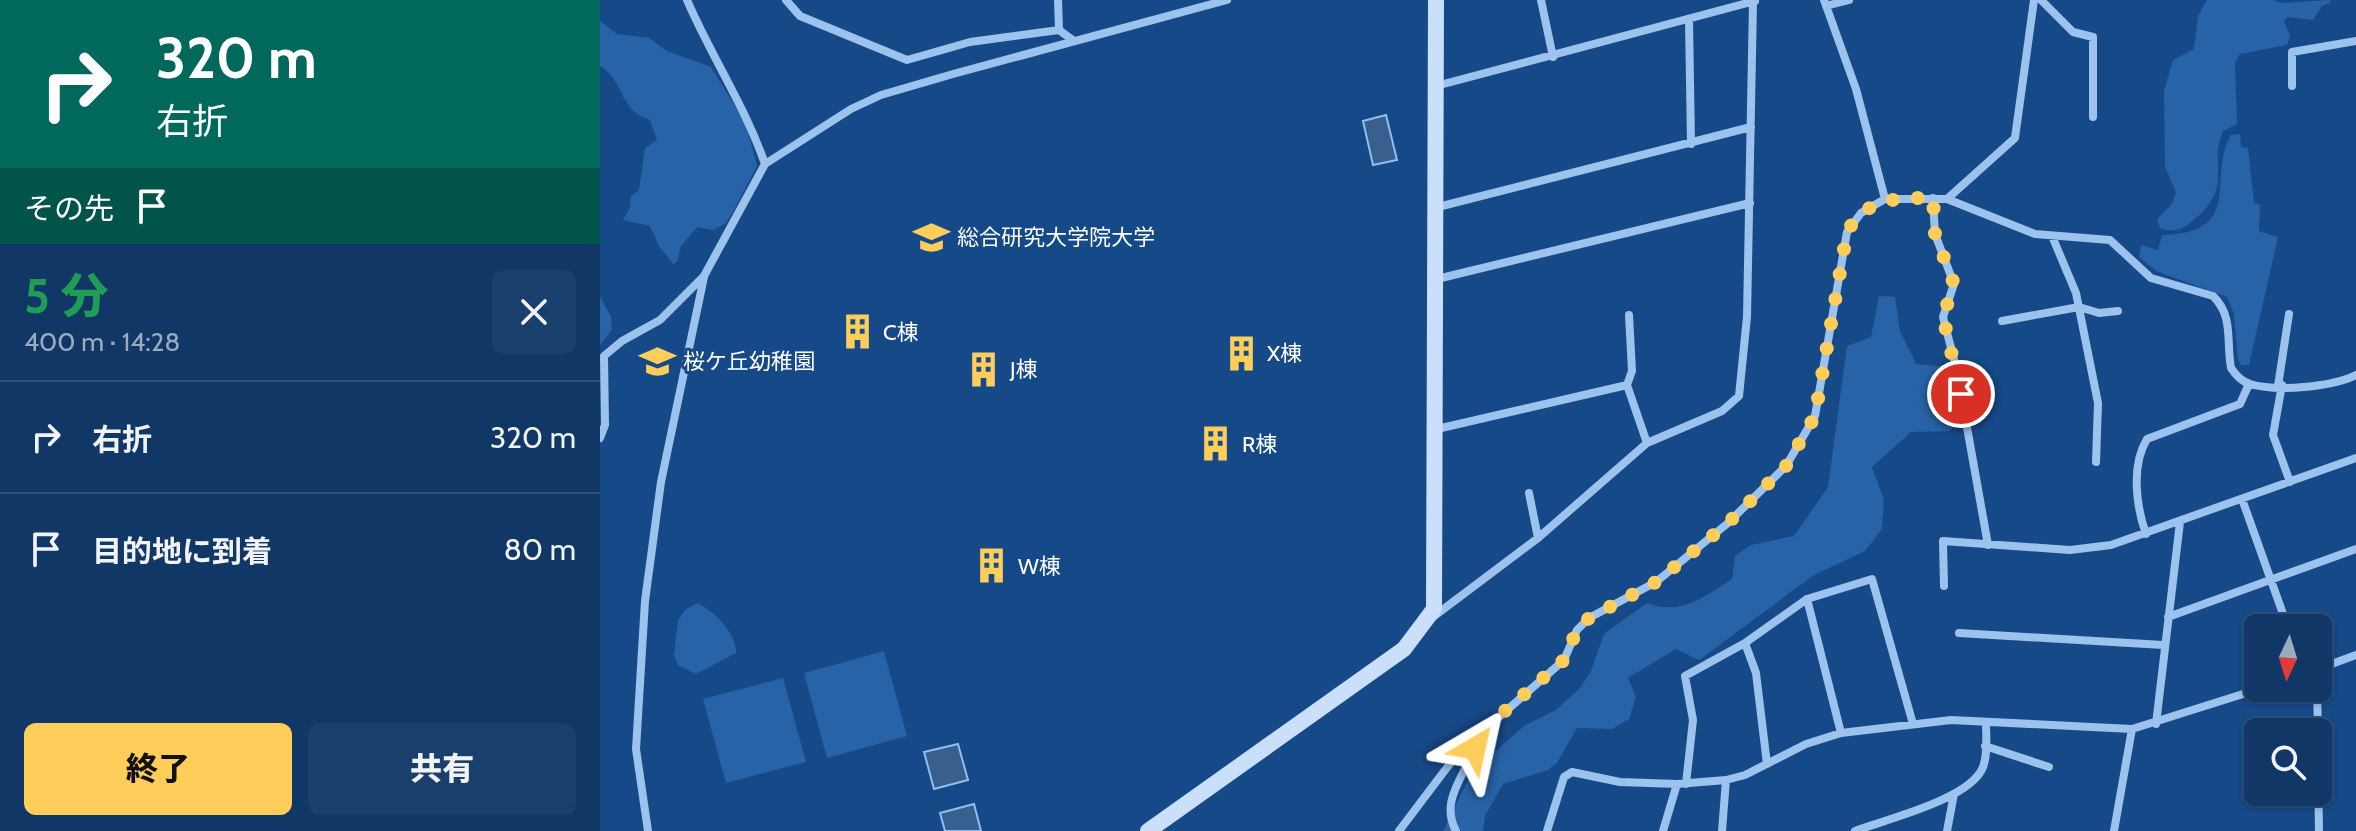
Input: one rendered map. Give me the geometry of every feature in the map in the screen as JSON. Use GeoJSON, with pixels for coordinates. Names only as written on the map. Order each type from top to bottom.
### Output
{"type":"FeatureCollection","features":[{"type":"Feature","properties":{"kind":"street"},"geometry":{"type":"LineString","coordinates":[[687,0],[709,51],[750,120],[765,164]]}},
{"type":"Feature","properties":{"kind":"street"},"geometry":{"type":"LineString","coordinates":[[786,0],[800,16],[907,60],[970,42],[1059,30],[1074,41]]}},
{"type":"Feature","properties":{"kind":"street"},"geometry":{"type":"LineString","coordinates":[[1058,0],[1059,30]]}},
{"type":"Feature","properties":{"kind":"street"},"geometry":{"type":"LineString","coordinates":[[600,438],[605,425],[604,356],[622,341],[660,320],[704,276],[765,164],[851,109],[881,95],[1227,0]]}},
{"type":"Feature","properties":{"kind":"street"},"geometry":{"type":"LineString","coordinates":[[1427,621],[1436,599],[1436,0]]}},
{"type":"Feature","properties":{"kind":"street"},"geometry":{"type":"LineString","coordinates":[[1541,0],[1553,57]]}},
{"type":"Feature","properties":{"kind":"street"},"geometry":{"type":"LineString","coordinates":[[1849,0],[1825,3],[1856,89],[1885,199]]}},
{"type":"Feature","properties":{"kind":"street"},"geometry":{"type":"LineString","coordinates":[[1947,199],[2015,138],[2034,0]]}},
{"type":"Feature","properties":{"kind":"street"},"geometry":{"type":"LineString","coordinates":[[2041,0],[2073,32],[2093,37],[2093,117]]}},
{"type":"Feature","properties":{"kind":"street"},"geometry":{"type":"LineString","coordinates":[[1148,831],[1404,649],[1427,621],[1538,538],[1647,443],[1722,411],[1739,396],[1747,317],[1754,1],[1435,86]]}},
{"type":"Feature","properties":{"kind":"street"},"geometry":{"type":"LineString","coordinates":[[1689,20],[1691,144]]}},
{"type":"Feature","properties":{"kind":"street"},"geometry":{"type":"LineString","coordinates":[[2292,86],[2292,52],[2356,41]]}},
{"type":"Feature","properties":{"kind":"street"},"geometry":{"type":"LineString","coordinates":[[1438,207],[1751,127]]}},
{"type":"Feature","properties":{"kind":"street"},"geometry":{"type":"LineString","coordinates":[[1933,198],[1935,234],[1954,284],[1943,317],[1957,371],[1988,545]]}},
{"type":"Feature","properties":{"kind":"street"},"geometry":{"type":"LineString","coordinates":[[1399,831],[1458,753],[1564,660],[1577,630],[1589,618],[1668,573],[1728,523],[1786,466],[1815,416],[1847,232],[1861,213],[1885,199],[1947,199],[2022,230],[2052,236],[2110,240],[2151,278],[2213,296],[2227,317],[2231,368],[2249,384],[2339,383],[2356,375]]}},
{"type":"Feature","properties":{"kind":"street"},"geometry":{"type":"LineString","coordinates":[[1437,279],[1750,203]]}},
{"type":"Feature","properties":{"kind":"street"},"geometry":{"type":"LineString","coordinates":[[2052,236],[2074,285],[2098,403],[2096,462]]}},
{"type":"Feature","properties":{"kind":"street"},"geometry":{"type":"LineString","coordinates":[[648,831],[636,749],[645,601],[661,482],[704,276]]}},
{"type":"Feature","properties":{"kind":"street"},"geometry":{"type":"LineString","coordinates":[[2002,321],[2079,307],[2099,313],[2118,311]]}},
{"type":"Feature","properties":{"kind":"street"},"geometry":{"type":"LineString","coordinates":[[2289,314],[2273,435],[2290,482]]}},
{"type":"Feature","properties":{"kind":"street"},"geometry":{"type":"LineString","coordinates":[[1629,315],[1632,371],[1627,385],[1647,443]]}},
{"type":"Feature","properties":{"kind":"street"},"geometry":{"type":"LineString","coordinates":[[2146,534],[2137,501],[2139,462],[2147,439],[2240,404],[2249,384]]}},
{"type":"Feature","properties":{"kind":"street"},"geometry":{"type":"LineString","coordinates":[[1437,429],[1627,385]]}},
{"type":"Feature","properties":{"kind":"street"},"geometry":{"type":"LineString","coordinates":[[1944,586],[1943,541],[2081,549],[2111,545],[2356,458]]}},
{"type":"Feature","properties":{"kind":"street"},"geometry":{"type":"LineString","coordinates":[[1529,493],[1538,538]]}},
{"type":"Feature","properties":{"kind":"street"},"geometry":{"type":"LineString","coordinates":[[2242,499],[2283,614]]}},
{"type":"Feature","properties":{"kind":"street"},"geometry":{"type":"LineString","coordinates":[[2156,724],[2180,522]]}},
{"type":"Feature","properties":{"kind":"street"},"geometry":{"type":"LineString","coordinates":[[2168,617],[2356,549]]}},
{"type":"Feature","properties":{"kind":"street"},"geometry":{"type":"LineString","coordinates":[[1663,831],[1682,784],[1693,720],[1685,676],[1745,643],[1807,599],[1872,579],[1913,724]]}},
{"type":"Feature","properties":{"kind":"street"},"geometry":{"type":"LineString","coordinates":[[1807,599],[1841,733]]}},
{"type":"Feature","properties":{"kind":"street"},"geometry":{"type":"LineString","coordinates":[[1959,633],[2163,645]]}},
{"type":"Feature","properties":{"kind":"street"},"geometry":{"type":"LineString","coordinates":[[1745,643],[1756,673],[1767,764]]}},
{"type":"Feature","properties":{"kind":"street"},"geometry":{"type":"LineString","coordinates":[[2332,664],[2356,655]]}},
{"type":"Feature","properties":{"kind":"street"},"geometry":{"type":"LineString","coordinates":[[1547,831],[1567,774],[1600,780],[1682,784],[1726,780],[1806,744],[1841,733],[1913,724],[1986,722],[2132,729],[2244,694]]}},
{"type":"Feature","properties":{"kind":"street"},"geometry":{"type":"LineString","coordinates":[[1855,831],[1954,794],[1974,783],[1984,765],[1986,722]]}},
{"type":"Feature","properties":{"kind":"street"},"geometry":{"type":"LineString","coordinates":[[2114,831],[2132,729]]}},
{"type":"Feature","properties":{"kind":"street"},"geometry":{"type":"LineString","coordinates":[[1456,831],[1450,816],[1451,800],[1470,762],[1477,735]]}},
{"type":"Feature","properties":{"kind":"street"},"geometry":{"type":"LineString","coordinates":[[1985,746],[2049,767]]}},
{"type":"Feature","properties":{"kind":"street"},"geometry":{"type":"LineString","coordinates":[[1722,831],[1726,780]]}},
{"type":"Feature","properties":{"kind":"street"},"geometry":{"type":"LineString","coordinates":[[1947,831],[1954,794]]}},
{"type":"Feature","properties":{"kind":"street"},"geometry":{"type":"LineString","coordinates":[[2319,806],[2319,831]]}},
{"type":"Feature","properties":{"kind":"shaded area"},"geometry":{"type":"Polygon","coordinates":[[[2207,0],[2273,0],[2282,3],[2330,0],[2330,3],[2322,6],[2313,20],[2287,17],[2284,22],[2290,35],[2287,45],[2240,54],[2235,62],[2237,124],[2223,131],[2213,199],[2187,226],[2168,230],[2160,228],[2157,219],[2172,204],[2176,192],[2165,167],[2164,91],[2173,60],[2194,49],[2198,16],[2207,0]]]}},
{"type":"Feature","properties":{"kind":"shaded area"},"geometry":{"type":"Polygon","coordinates":[[[600,21],[617,34],[649,38],[667,51],[711,67],[746,124],[757,166],[726,223],[713,230],[697,227],[681,246],[677,262],[673,264],[659,246],[650,226],[623,220],[630,208],[631,196],[639,190],[645,148],[657,140],[650,120],[633,110],[608,72],[600,66],[600,21]]]}},
{"type":"Feature","properties":{"kind":"shaded area"},"geometry":{"type":"Polygon","coordinates":[[[1386,115],[1397,160],[1373,165],[1363,121],[1386,115]]]}},
{"type":"Feature","properties":{"kind":"shaded area"},"geometry":{"type":"Polygon","coordinates":[[[2240,134],[2241,147],[2248,148],[2254,203],[2260,205],[2259,231],[2278,237],[2249,365],[2241,365],[2238,359],[2234,314],[2227,297],[2156,271],[2139,257],[2141,245],[2158,250],[2162,235],[2188,232],[2205,225],[2214,214],[2219,200],[2224,152],[2231,135],[2240,134]]]}},
{"type":"Feature","properties":{"kind":"shaded area"},"geometry":{"type":"Polygon","coordinates":[[[1879,296],[1895,297],[1900,331],[1916,364],[1946,367],[1957,422],[1950,431],[1911,432],[1872,467],[1884,500],[1882,529],[1865,551],[1814,575],[1699,660],[1676,649],[1628,678],[1636,697],[1629,719],[1612,729],[1577,728],[1557,763],[1548,770],[1503,784],[1485,816],[1483,831],[1443,831],[1472,772],[1524,726],[1556,710],[1580,688],[1591,671],[1604,634],[1647,603],[1681,606],[1702,598],[1732,579],[1735,556],[1751,545],[1794,536],[1828,487],[1847,346],[1871,337],[1879,296]]]}},
{"type":"Feature","properties":{"kind":"shaded area"},"geometry":{"type":"Polygon","coordinates":[[[600,297],[611,316],[612,330],[600,345],[600,297]]]}},
{"type":"Feature","properties":{"kind":"shaded area"},"geometry":{"type":"Polygon","coordinates":[[[697,603],[729,630],[736,653],[696,674],[678,665],[674,655],[678,620],[685,610],[697,603]]]}},
{"type":"Feature","properties":{"kind":"shaded area"},"geometry":{"type":"Polygon","coordinates":[[[884,651],[907,736],[827,758],[804,673],[884,651]]]}},
{"type":"Feature","properties":{"kind":"shaded area"},"geometry":{"type":"Polygon","coordinates":[[[783,678],[806,762],[726,783],[703,699],[783,678]]]}},
{"type":"Feature","properties":{"kind":"shaded area"},"geometry":{"type":"Polygon","coordinates":[[[958,744],[968,780],[934,789],[924,752],[958,744]]]}},
{"type":"Feature","properties":{"kind":"shaded area"},"geometry":{"type":"Polygon","coordinates":[[[974,804],[981,831],[945,831],[940,813],[974,804]]]}},
{"type":"Feature","properties":{"kind":"place","name":"総合研究大学院大学"},"geometry":{"type":"Point","coordinates":[931,237]}},
{"type":"Feature","properties":{"kind":"place","name":"C棟"},"geometry":{"type":"Point","coordinates":[857,332]}},
{"type":"Feature","properties":{"kind":"place","name":"X棟"},"geometry":{"type":"Point","coordinates":[1241,353]}},
{"type":"Feature","properties":{"kind":"place","name":"桜ケ丘幼稚園"},"geometry":{"type":"Point","coordinates":[657,361]}},
{"type":"Feature","properties":{"kind":"place","name":"J棟"},"geometry":{"type":"Point","coordinates":[984,369]}},
{"type":"Feature","properties":{"kind":"place","name":"R棟"},"geometry":{"type":"Point","coordinates":[1216,444]}},
{"type":"Feature","properties":{"kind":"place","name":"W棟"},"geometry":{"type":"Point","coordinates":[992,566]}},
{"type":"Feature","properties":{"kind":"route"},"geometry":{"type":"LineString","coordinates":[[1475,748],[1477,735],[1564,660],[1577,630],[1589,618],[1656,582],[1728,523],[1786,466],[1803,442],[1815,416],[1847,232],[1861,213],[1885,199],[1933,198],[1938,248],[1953,277],[1954,284],[1943,317],[1961,394]]}}]}
